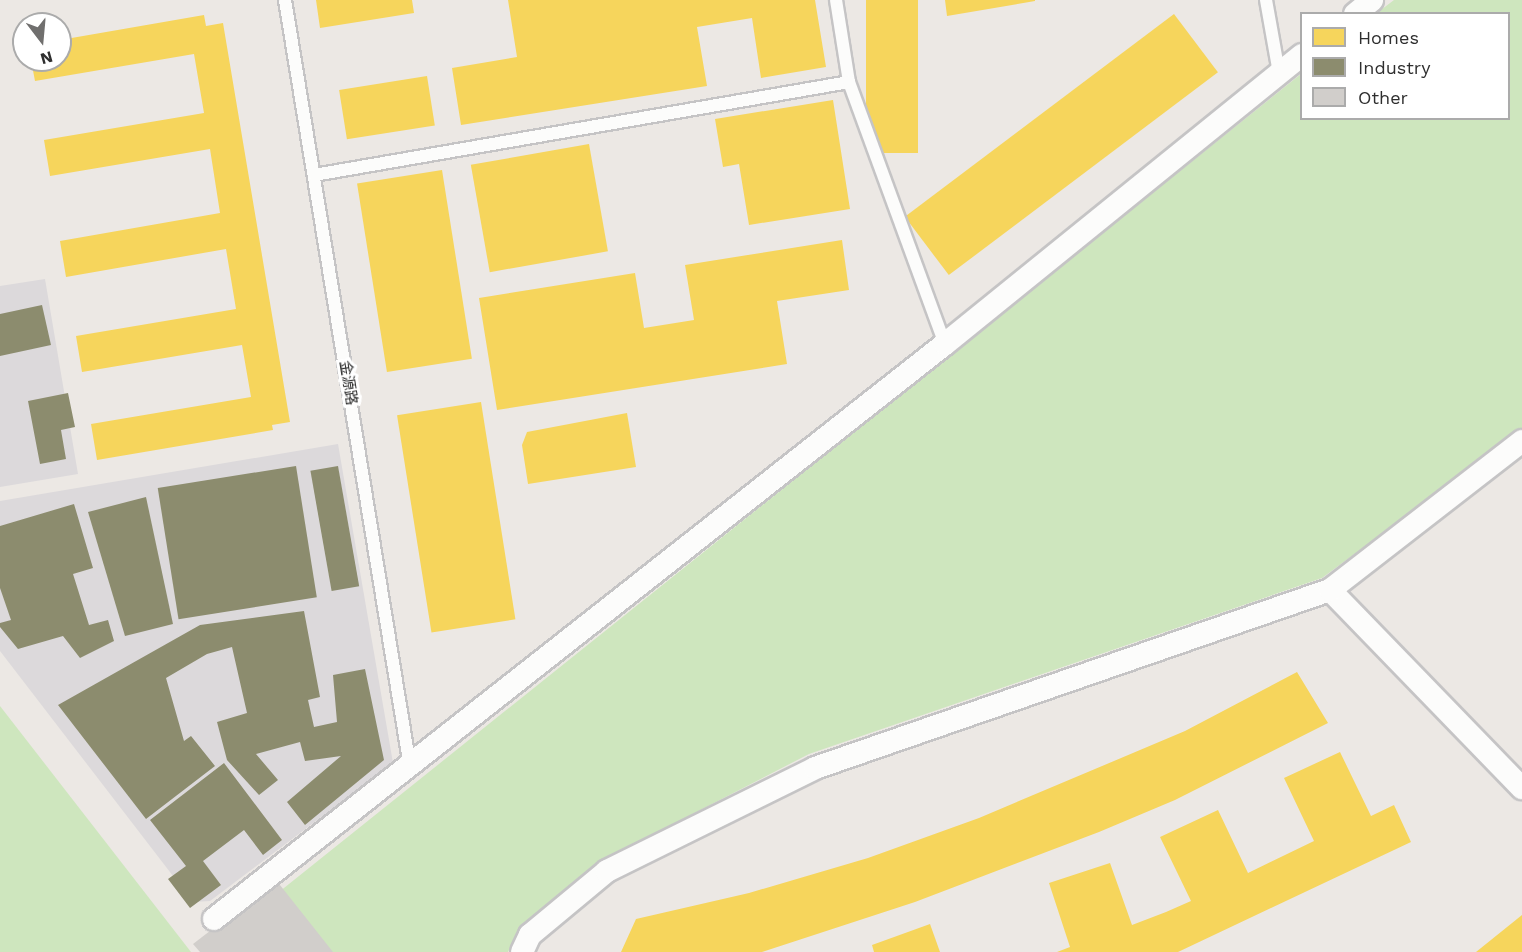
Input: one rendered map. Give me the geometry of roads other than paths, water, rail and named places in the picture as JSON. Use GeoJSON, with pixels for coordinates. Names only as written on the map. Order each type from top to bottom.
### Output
{"type":"FeatureCollection","features":[{"type":"Feature","properties":{"kind":"street"},"geometry":{"type":"LineString","coordinates":[[1357,12],[1372,0]]}},
{"type":"Feature","properties":{"kind":"street"},"geometry":{"type":"LineString","coordinates":[[214,919],[945,344],[1300,57]]}},
{"type":"Feature","properties":{"kind":"street"},"geometry":{"type":"LineString","coordinates":[[522,952],[530,935],[607,871],[815,768],[1330,590],[1522,441]]}},
{"type":"Feature","properties":{"kind":"street"},"geometry":{"type":"LineString","coordinates":[[1330,590],[1522,788]]}},
{"type":"Feature","properties":{"kind":"lane","name":"金源路"},"geometry":{"type":"LineString","coordinates":[[285,0],[410,767]]}},
{"type":"Feature","properties":{"kind":"lane"},"geometry":{"type":"LineString","coordinates":[[836,0],[849,82],[945,344]]}},
{"type":"Feature","properties":{"kind":"lane"},"geometry":{"type":"LineString","coordinates":[[1266,0],[1279,73]]}},
{"type":"Feature","properties":{"kind":"lane"},"geometry":{"type":"LineString","coordinates":[[314,175],[849,82]]}}]}
